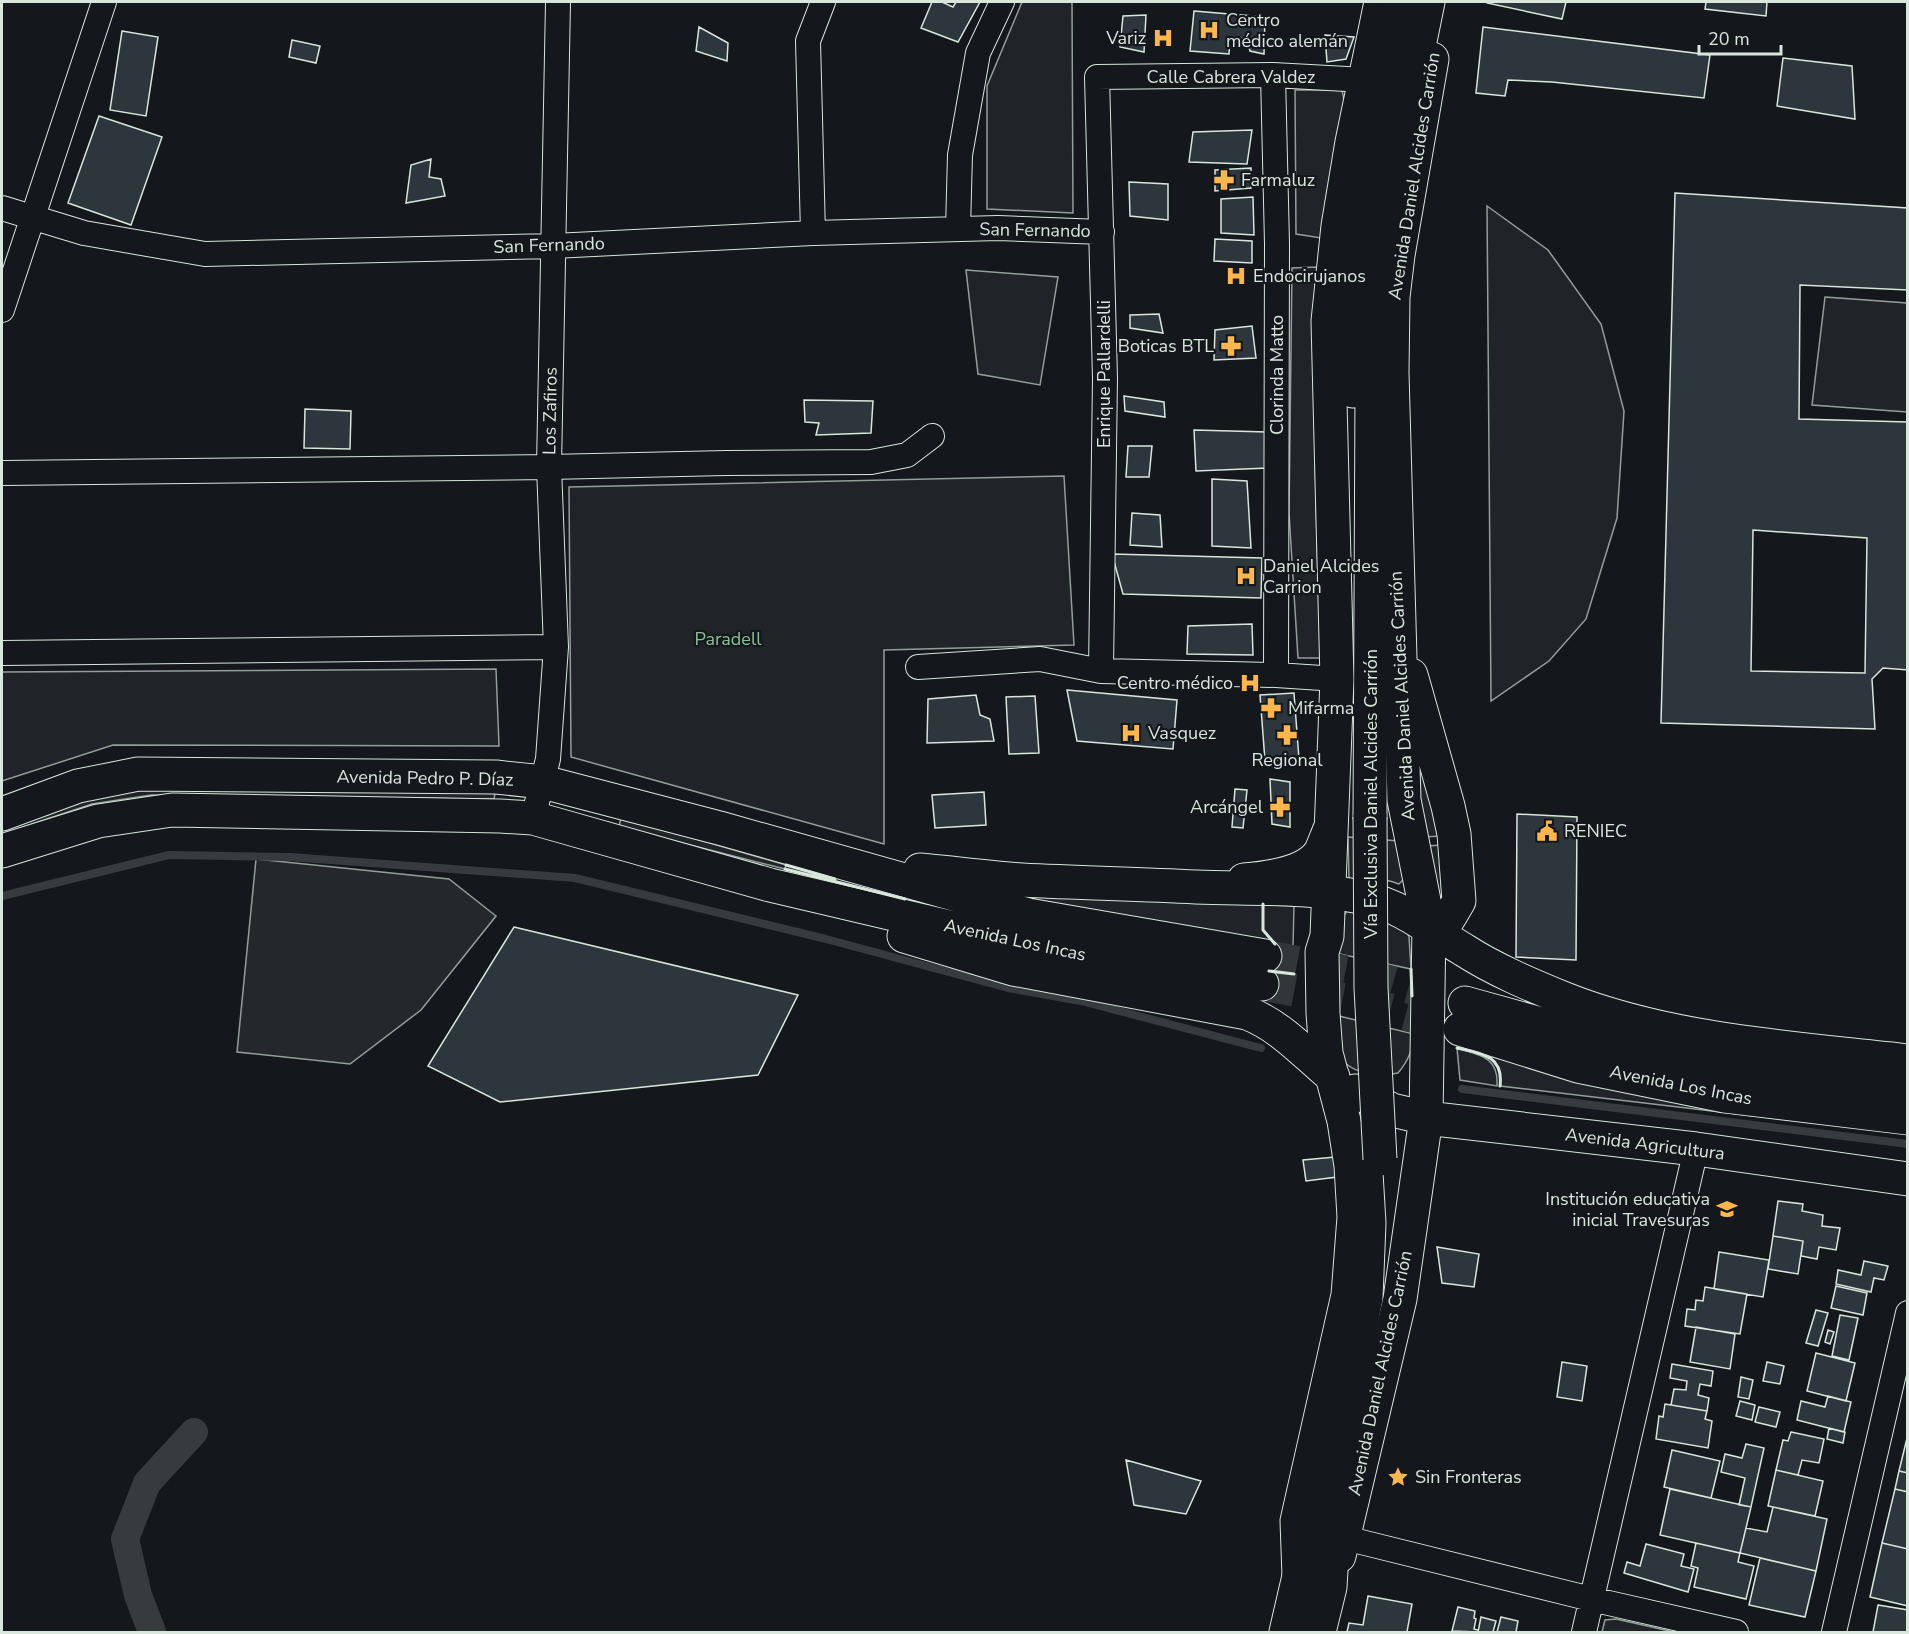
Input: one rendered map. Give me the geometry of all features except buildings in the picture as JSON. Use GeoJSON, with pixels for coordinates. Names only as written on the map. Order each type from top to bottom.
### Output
{"type":"FeatureCollection","features":[{"type":"Feature","properties":{"kind":"main road"},"geometry":{"type":"LineString","coordinates":[[1327,936],[1328,893],[1352,821],[1337,679],[1328,321],[1338,226],[1352,142],[1381,2]]}},
{"type":"Feature","properties":{"kind":"main road","name":"Vía Exclusiva Daniel Alcides Carrión"},"geometry":{"type":"LineString","coordinates":[[1299,1576],[1319,1534],[1366,1298],[1373,1157],[1371,988],[1352,821],[1353,390],[1350,306],[1352,250],[1368,142],[1399,2]]}},
{"type":"Feature","properties":{"kind":"main road","name":"Vía Exclusiva Daniel Alcides Carrión"},"geometry":{"type":"LineString","coordinates":[[1352,821],[1377,294],[1381,254],[1399,144],[1428,2]]}},
{"type":"Feature","properties":{"kind":"main road","name":"Avenida Daniel Alcides Carrión"},"geometry":{"type":"LineString","coordinates":[[1319,1632],[1345,1538],[1400,1299],[1426,1118],[1429,926],[1404,800],[1392,373],[1394,297],[1398,255],[1444,2]]}},
{"type":"Feature","properties":{"kind":"main road"},"geometry":{"type":"LineString","coordinates":[[1398,633],[1448,806],[1455,849],[1459,901],[1449,918],[1429,926]]}},
{"type":"Feature","properties":{"kind":"main road","name":"Avenida Pedro P. Díaz"},"geometry":{"type":"LineString","coordinates":[[2,814],[78,786],[138,774],[496,777],[543,782],[843,863]]}},
{"type":"Feature","properties":{"kind":"main road","name":"Avenida Pedro P. Díaz"},"geometry":{"type":"LineString","coordinates":[[2,851],[98,821],[172,810],[488,815],[533,818],[770,885]]}},
{"type":"Feature","properties":{"kind":"main road"},"geometry":{"type":"LineString","coordinates":[[1168,886],[1276,877],[1304,866],[1352,821]]}},
{"type":"Feature","properties":{"kind":"main road"},"geometry":{"type":"LineString","coordinates":[[843,863],[1019,880],[1328,893],[1367,898],[1398,909],[1507,974],[1568,1000],[1625,1018],[1737,1041],[1908,1060]]}},
{"type":"Feature","properties":{"kind":"main road","name":"Avenida Los Incas"},"geometry":{"type":"LineString","coordinates":[[770,885],[1034,948],[1264,970],[1028,915],[843,863]]}},
{"type":"Feature","properties":{"kind":"main road","name":"Avenida Agricultura"},"geometry":{"type":"LineString","coordinates":[[770,885],[886,930],[1013,969],[1247,1013],[1258,1017],[1286,1036],[1333,1077],[1392,1110],[1426,1118],[1696,1149],[1908,1179]]}},
{"type":"Feature","properties":{"kind":"main road"},"geometry":{"type":"LineString","coordinates":[[1286,1632],[1299,1576],[1297,1521],[1348,1294],[1354,1217],[1351,1166],[1342,1113],[1326,1053],[1322,952],[1336,918],[1344,910],[1367,898]]}},
{"type":"Feature","properties":{"kind":"main road","name":"Avenida Los Incas"},"geometry":{"type":"LineString","coordinates":[[1908,1088],[1723,1066],[1463,1016],[1578,1066],[1725,1096],[1908,1118]]}},
{"type":"Feature","properties":{"kind":"main road"},"geometry":{"type":"LineString","coordinates":[[1383,1106],[1410,1092],[1428,1064]]}},
{"type":"Feature","properties":{"kind":"main road","name":"Vía Exclusiva Daniel Alcides Carrión"},"geometry":{"type":"LineString","coordinates":[[1330,1587],[1332,1534],[1355,1431],[1379,1298],[1383,1222],[1373,1157]]}},
{"type":"Feature","properties":{"kind":"street"},"geometry":{"type":"LineString","coordinates":[[2,310],[104,2]]}},
{"type":"Feature","properties":{"kind":"street","name":"Los Zafiros"},"geometry":{"type":"LineString","coordinates":[[533,818],[548,759],[556,647],[549,467],[558,2]]}},
{"type":"Feature","properties":{"kind":"street"},"geometry":{"type":"LineString","coordinates":[[813,233],[808,41],[823,2]]}},
{"type":"Feature","properties":{"kind":"street"},"geometry":{"type":"LineString","coordinates":[[958,229],[960,155],[978,53],[1002,2]]}},
{"type":"Feature","properties":{"kind":"street","name":"Calle Cabrera Valdez"},"geometry":{"type":"LineString","coordinates":[[1097,77],[1273,75],[1365,80]]}},
{"type":"Feature","properties":{"kind":"street","name":"Clorinda Matto"},"geometry":{"type":"LineString","coordinates":[[1273,75],[1277,244],[1276,675]]}},
{"type":"Feature","properties":{"kind":"street","name":"Enrique Pallardelli"},"geometry":{"type":"LineString","coordinates":[[1097,77],[1105,378],[1101,671]]}},
{"type":"Feature","properties":{"kind":"street","name":"San Fernando"},"geometry":{"type":"LineString","coordinates":[[2,208],[84,233],[205,254],[554,246],[813,233],[998,228],[1102,232]]}},
{"type":"Feature","properties":{"kind":"street"},"geometry":{"type":"LineString","coordinates":[[2,473],[871,462],[907,455],[932,436]]}},
{"type":"Feature","properties":{"kind":"street"},"geometry":{"type":"LineString","coordinates":[[2,653],[556,647]]}},
{"type":"Feature","properties":{"kind":"street"},"geometry":{"type":"LineString","coordinates":[[918,667],[1040,659],[1101,671],[1276,675],[1337,679]]}},
{"type":"Feature","properties":{"kind":"street"},"geometry":{"type":"LineString","coordinates":[[1584,1632],[1696,1149]]}},
{"type":"Feature","properties":{"kind":"street"},"geometry":{"type":"LineString","coordinates":[[1834,1632],[1908,1313]]}},
{"type":"Feature","properties":{"kind":"street"},"geometry":{"type":"LineString","coordinates":[[1345,1538],[1591,1599],[1736,1632]]}},
{"type":"Feature","properties":{"kind":"green space"},"geometry":{"type":"Polygon","coordinates":[[[1022,2],[1072,2],[1073,213],[987,209],[987,86],[1022,2]]]}},
{"type":"Feature","properties":{"kind":"green space"},"geometry":{"type":"Polygon","coordinates":[[[1295,90],[1342,90],[1345,105],[1321,238],[1296,234],[1295,90]]]}},
{"type":"Feature","properties":{"kind":"green space"},"geometry":{"type":"Polygon","coordinates":[[[1487,206],[1548,250],[1601,324],[1624,411],[1617,518],[1586,619],[1549,661],[1491,701],[1487,206]]]}},
{"type":"Feature","properties":{"kind":"green space"},"geometry":{"type":"Polygon","coordinates":[[[1317,267],[1316,512],[1321,658],[1298,658],[1289,513],[1292,268],[1317,267]]]}},
{"type":"Feature","properties":{"kind":"green space"},"geometry":{"type":"Polygon","coordinates":[[[966,270],[1058,277],[1040,385],[978,374],[966,270]]]}},
{"type":"Feature","properties":{"kind":"green space"},"geometry":{"type":"Polygon","coordinates":[[[1825,297],[1907,303],[1907,412],[1812,405],[1825,297]]]}},
{"type":"Feature","properties":{"kind":"green space","name":"Paradell"},"geometry":{"type":"Polygon","coordinates":[[[1064,476],[1074,645],[884,650],[884,844],[571,757],[569,487],[1064,476]]]}},
{"type":"Feature","properties":{"kind":"green space"},"geometry":{"type":"Polygon","coordinates":[[[496,669],[499,746],[113,745],[2,781],[2,672],[496,669]]]}},
{"type":"Feature","properties":{"kind":"green space"},"geometry":{"type":"Polygon","coordinates":[[[1417,761],[1422,762],[1441,836],[1424,837],[1417,761]]]}},
{"type":"Feature","properties":{"kind":"green space"},"geometry":{"type":"Polygon","coordinates":[[[496,788],[494,799],[151,795],[92,804],[2,834],[2,829],[89,799],[148,789],[496,788]]]}},
{"type":"Feature","properties":{"kind":"green space"},"geometry":{"type":"Polygon","coordinates":[[[621,817],[786,865],[785,869],[619,827],[621,817]]]}},
{"type":"Feature","properties":{"kind":"green space"},"geometry":{"type":"Polygon","coordinates":[[[1348,837],[1399,841],[1403,880],[1399,884],[1374,878],[1349,880],[1348,837]]]}},
{"type":"Feature","properties":{"kind":"green space"},"geometry":{"type":"Polygon","coordinates":[[[1442,845],[1445,896],[1441,897],[1438,894],[1426,846],[1442,845]]]}},
{"type":"Feature","properties":{"kind":"green space"},"geometry":{"type":"Polygon","coordinates":[[[979,893],[1294,906],[1293,947],[1089,917],[979,893]]]}},
{"type":"Feature","properties":{"kind":"green space"},"geometry":{"type":"Polygon","coordinates":[[[1348,909],[1403,923],[1409,937],[1411,969],[1335,953],[1340,923],[1348,909]]]}},
{"type":"Feature","properties":{"kind":"green space"},"geometry":{"type":"Polygon","coordinates":[[[1339,1016],[1414,1034],[1409,1055],[1398,1073],[1382,1075],[1365,1073],[1343,1061],[1337,1045],[1339,1016]]]}},
{"type":"Feature","properties":{"kind":"green space"},"geometry":{"type":"Polygon","coordinates":[[[1457,1048],[1480,1055],[1491,1063],[1497,1076],[1497,1086],[1460,1080],[1457,1048]]]}},
{"type":"Feature","properties":{"kind":"green space"},"geometry":{"type":"Polygon","coordinates":[[[1484,1054],[1521,1065],[1754,1116],[1500,1086],[1498,1067],[1484,1054]]]}},
{"type":"Feature","properties":{"kind":"green space"},"geometry":{"type":"Polygon","coordinates":[[[1616,1619],[1674,1632],[1602,1632],[1605,1620],[1616,1619]]]}},
{"type":"Feature","properties":{"kind":"shaded area"},"geometry":{"type":"Polygon","coordinates":[[[256,859],[449,879],[496,916],[421,1010],[350,1064],[237,1052],[256,859]]]}},
{"type":"Feature","properties":{"kind":"waterway"},"geometry":{"type":"LineString","coordinates":[[2,896],[169,855],[290,857],[575,878],[826,939],[1008,988],[1081,1001],[1261,1048]]}},
{"type":"Feature","properties":{"kind":"waterway"},"geometry":{"type":"LineString","coordinates":[[1462,1089],[1908,1144]]}},
{"type":"Feature","properties":{"kind":"waterway"},"geometry":{"type":"LineString","coordinates":[[152,1632],[138,1595],[125,1539],[147,1483],[194,1432]]}},
{"type":"Feature","properties":{"kind":"tunnel"},"geometry":{"type":"LineString","coordinates":[[1265,956],[1372,977],[1465,1003]]}},
{"type":"Feature","properties":{"kind":"tunnel"},"geometry":{"type":"LineString","coordinates":[[1262,984],[1368,1004],[1453,1027]]}},
{"type":"Feature","properties":{"kind":"wall"},"geometry":{"type":"LineString","coordinates":[[786,865],[835,879]]}},
{"type":"Feature","properties":{"kind":"wall"},"geometry":{"type":"LineString","coordinates":[[785,869],[905,899]]}},
{"type":"Feature","properties":{"kind":"wall"},"geometry":{"type":"LineString","coordinates":[[1263,904],[1263,930],[1275,944]]}},
{"type":"Feature","properties":{"kind":"wall"},"geometry":{"type":"LineString","coordinates":[[1411,969],[1412,996]]}},
{"type":"Feature","properties":{"kind":"wall"},"geometry":{"type":"LineString","coordinates":[[1269,971],[1294,974]]}},
{"type":"Feature","properties":{"kind":"wall"},"geometry":{"type":"LineString","coordinates":[[1457,1048],[1489,1057],[1498,1068],[1500,1086]]}},
{"type":"Feature","properties":{"kind":"place","name":"Centro médico alemán"},"geometry":{"type":"Point","coordinates":[1209,30]}},
{"type":"Feature","properties":{"kind":"place","name":"Variz"},"geometry":{"type":"Point","coordinates":[1163,38]}},
{"type":"Feature","properties":{"kind":"place","name":"Farmaluz"},"geometry":{"type":"Point","coordinates":[1224,180]}},
{"type":"Feature","properties":{"kind":"place","name":"Endocirujanos"},"geometry":{"type":"Point","coordinates":[1236,276]}},
{"type":"Feature","properties":{"kind":"place","name":"Boticas BTL"},"geometry":{"type":"Point","coordinates":[1231,346]}},
{"type":"Feature","properties":{"kind":"place","name":"Daniel Alcides Carrion"},"geometry":{"type":"Point","coordinates":[1246,576]}},
{"type":"Feature","properties":{"kind":"place","name":"Centro médico"},"geometry":{"type":"Point","coordinates":[1250,683]}},
{"type":"Feature","properties":{"kind":"place","name":"Mifarma"},"geometry":{"type":"Point","coordinates":[1271,708]}},
{"type":"Feature","properties":{"kind":"place","name":"Vasquez"},"geometry":{"type":"Point","coordinates":[1131,733]}},
{"type":"Feature","properties":{"kind":"place","name":"Regional"},"geometry":{"type":"Point","coordinates":[1287,735]}},
{"type":"Feature","properties":{"kind":"place","name":"Arcángel"},"geometry":{"type":"Point","coordinates":[1280,807]}},
{"type":"Feature","properties":{"kind":"place","name":"RENIEC"},"geometry":{"type":"Point","coordinates":[1547,831]}},
{"type":"Feature","properties":{"kind":"place","name":"Institución educativa inicial Travesuras"},"geometry":{"type":"Point","coordinates":[1727,1209]}},
{"type":"Feature","properties":{"kind":"place","name":"Sin Fronteras"},"geometry":{"type":"Point","coordinates":[1398,1477]}}]}
